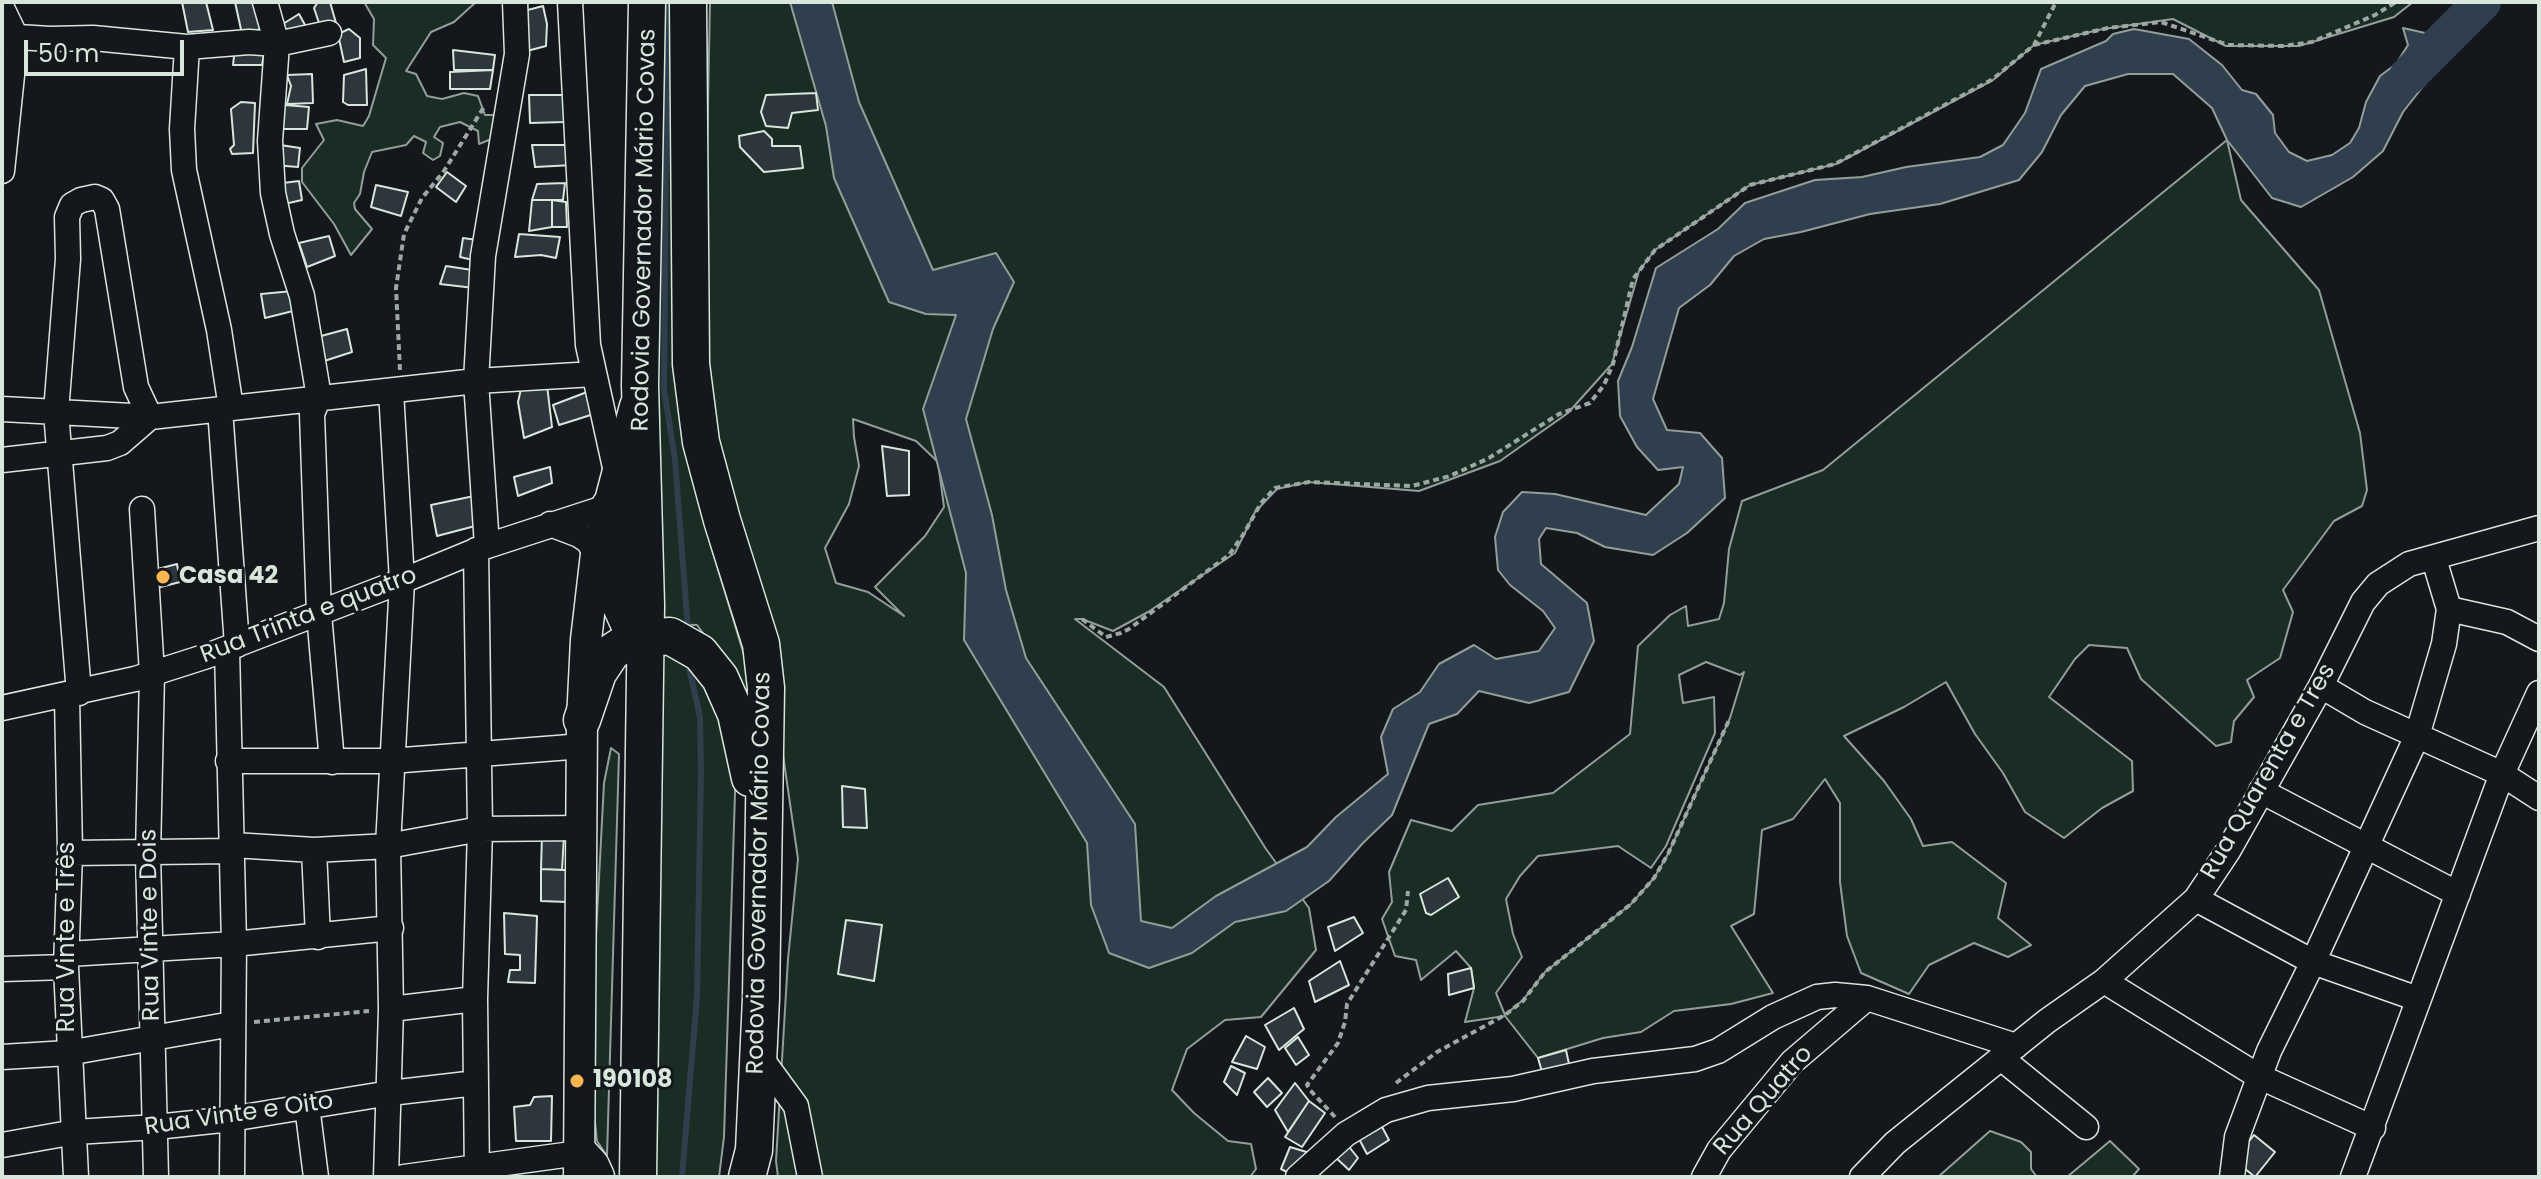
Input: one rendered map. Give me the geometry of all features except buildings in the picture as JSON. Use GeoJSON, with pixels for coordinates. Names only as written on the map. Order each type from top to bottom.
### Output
{"type":"FeatureCollection","features":[{"type":"Feature","properties":{"kind":"highway","name":"Rodovia Governador Mário Covas"},"geometry":{"type":"LineString","coordinates":[[638,1177],[645,637],[645,499],[640,385],[647,2]]}},
{"type":"Feature","properties":{"kind":"highway","name":"Rodovia Governador Mário Covas"},"geometry":{"type":"LineString","coordinates":[[688,2],[691,364],[701,442],[761,644],[766,688],[758,1054],[751,1168]]}},
{"type":"Feature","properties":{"kind":"highway"},"geometry":{"type":"LineString","coordinates":[[613,489],[612,557],[620,604],[628,623],[645,637]]}},
{"type":"Feature","properties":{"kind":"highway"},"geometry":{"type":"LineString","coordinates":[[582,733],[602,666],[621,645],[645,637],[670,636],[689,644],[720,678],[736,714],[763,838]]}},
{"type":"Feature","properties":{"kind":"main road"},"geometry":{"type":"LineString","coordinates":[[585,1169],[582,733],[586,640],[596,554],[640,385]]}},
{"type":"Feature","properties":{"kind":"street"},"geometry":{"type":"LineString","coordinates":[[265,2],[277,44],[269,163],[282,234],[302,296],[319,397],[312,414],[319,614],[332,762]]}},
{"type":"Feature","properties":{"kind":"street"},"geometry":{"type":"LineString","coordinates":[[477,1172],[475,999],[480,829],[481,548],[476,381],[483,256],[517,54],[515,2]]}},
{"type":"Feature","properties":{"kind":"street"},"geometry":{"type":"LineString","coordinates":[[570,2],[588,345],[613,489]]}},
{"type":"Feature","properties":{"kind":"street"},"geometry":{"type":"LineString","coordinates":[[2,8],[9,36],[2,171]]}},
{"type":"Feature","properties":{"kind":"street"},"geometry":{"type":"LineString","coordinates":[[9,36],[93,38],[187,47],[249,42],[277,44],[329,33]]}},
{"type":"Feature","properties":{"kind":"street"},"geometry":{"type":"LineString","coordinates":[[187,47],[182,129],[184,170],[222,344],[225,409],[232,647],[228,761],[234,944],[232,1177]]}},
{"type":"Feature","properties":{"kind":"street","name":"Rua Vinte e Três"},"geometry":{"type":"LineString","coordinates":[[76,1177],[68,1053],[67,960],[73,694],[56,412],[68,259],[67,217],[72,205],[95,197],[102,200],[110,218],[136,387],[150,417]]}},
{"type":"Feature","properties":{"kind":"street"},"geometry":{"type":"LineString","coordinates":[[2,409],[150,417],[476,381],[594,374]]}},
{"type":"Feature","properties":{"kind":"street"},"geometry":{"type":"LineString","coordinates":[[386,1177],[391,1009],[388,846],[391,761],[398,703],[402,581],[391,391]]}},
{"type":"Feature","properties":{"kind":"street"},"geometry":{"type":"LineString","coordinates":[[2,460],[107,448],[120,443],[150,417]]}},
{"type":"Feature","properties":{"kind":"street","name":"Rua Trinta e quatro"},"geometry":{"type":"LineString","coordinates":[[2,708],[152,674],[232,647],[481,548],[550,524],[613,489]]}},
{"type":"Feature","properties":{"kind":"street","name":"Rua Vinte e Dois"},"geometry":{"type":"LineString","coordinates":[[142,509],[152,674],[148,854],[156,1177]]}},
{"type":"Feature","properties":{"kind":"street"},"geometry":{"type":"LineString","coordinates":[[550,524],[579,535],[588,541],[596,554]]}},
{"type":"Feature","properties":{"kind":"street","name":"Rua Quarenta e Tres"},"geometry":{"type":"LineString","coordinates":[[1862,1177],[1895,1143],[2104,981],[2196,899],[2228,851],[2321,686],[2359,609],[2378,584],[2409,564],[2539,528]]}},
{"type":"Feature","properties":{"kind":"street"},"geometry":{"type":"LineString","coordinates":[[2232,1177],[2237,1137],[2258,1076],[2417,736],[2444,644],[2449,609],[2434,559]]}},
{"type":"Feature","properties":{"kind":"street"},"geometry":{"type":"LineString","coordinates":[[2449,609],[2507,622],[2539,639]]}},
{"type":"Feature","properties":{"kind":"street"},"geometry":{"type":"LineString","coordinates":[[2321,686],[2365,712],[2502,774],[2539,798]]}},
{"type":"Feature","properties":{"kind":"street"},"geometry":{"type":"LineString","coordinates":[[2353,1177],[2502,774],[2539,693]]}},
{"type":"Feature","properties":{"kind":"street"},"geometry":{"type":"LineString","coordinates":[[228,761],[391,761],[479,755],[582,733]]}},
{"type":"Feature","properties":{"kind":"street"},"geometry":{"type":"LineString","coordinates":[[2261,791],[2458,894]]}},
{"type":"Feature","properties":{"kind":"street"},"geometry":{"type":"LineString","coordinates":[[70,853],[148,854],[232,848],[314,850],[388,846],[480,829],[582,828]]}},
{"type":"Feature","properties":{"kind":"street"},"geometry":{"type":"LineString","coordinates":[[314,850],[318,937]]}},
{"type":"Feature","properties":{"kind":"street"},"geometry":{"type":"LineString","coordinates":[[2196,899],[2313,962],[2418,999]]}},
{"type":"Feature","properties":{"kind":"street"},"geometry":{"type":"LineString","coordinates":[[2,969],[150,950],[391,928]]}},
{"type":"Feature","properties":{"kind":"street"},"geometry":{"type":"LineString","coordinates":[[2104,981],[2258,1076],[2373,1128]]}},
{"type":"Feature","properties":{"kind":"street"},"geometry":{"type":"LineString","coordinates":[[1298,1177],[1346,1134],[1386,1110],[1428,1098],[1513,1089],[1593,1071],[1695,1059],[1718,1051],[1773,1017],[1817,997],[1835,995],[1867,998],[2009,1052],[2086,1127]]}},
{"type":"Feature","properties":{"kind":"street","name":"Rua Quatro"},"geometry":{"type":"LineString","coordinates":[[1704,1177],[1719,1150],[1792,1062],[1867,998]]}},
{"type":"Feature","properties":{"kind":"street"},"geometry":{"type":"LineString","coordinates":[[391,1009],[475,999]]}},
{"type":"Feature","properties":{"kind":"street"},"geometry":{"type":"LineString","coordinates":[[2,1057],[68,1053],[232,1024]]}},
{"type":"Feature","properties":{"kind":"street"},"geometry":{"type":"LineString","coordinates":[[758,1054],[796,1106],[810,1177]]}},
{"type":"Feature","properties":{"kind":"street","name":"Rua Vinte e Oito"},"geometry":{"type":"LineString","coordinates":[[2,1145],[75,1132],[231,1119],[390,1093],[476,1083]]}},
{"type":"Feature","properties":{"kind":"street"},"geometry":{"type":"LineString","coordinates":[[307,1106],[316,1177]]}},
{"type":"Feature","properties":{"kind":"street"},"geometry":{"type":"LineString","coordinates":[[404,1177],[585,1169]]}},
{"type":"Feature","properties":{"kind":"path"},"geometry":{"type":"LineString","coordinates":[[1082,619],[1106,637],[1129,629],[1229,555],[1261,503],[1275,488],[1309,482],[1412,486],[1450,476],[1489,458],[1559,414],[1590,403],[1604,385],[1613,364],[1633,279],[1655,250],[1750,185],[1835,164],[1993,79],[2034,45],[2056,2]]}},
{"type":"Feature","properties":{"kind":"path"},"geometry":{"type":"LineString","coordinates":[[2034,45],[2108,28],[2161,22],[2228,45],[2284,46],[2312,42],[2375,15],[2396,2]]}},
{"type":"Feature","properties":{"kind":"path"},"geometry":{"type":"LineString","coordinates":[[398,339],[396,288],[401,248],[409,220],[485,106]]}},
{"type":"Feature","properties":{"kind":"path"},"geometry":{"type":"LineString","coordinates":[[1391,1087],[1437,1052],[1505,1015],[1523,1001],[1545,972],[1631,904],[1654,878],[1668,854],[1730,718]]}},
{"type":"Feature","properties":{"kind":"path"},"geometry":{"type":"LineString","coordinates":[[1346,1134],[1307,1085],[1338,1043],[1347,1004],[1406,910],[1408,891]]}},
{"type":"Feature","properties":{"kind":"path"},"geometry":{"type":"LineString","coordinates":[[232,1024],[391,1009]]}},
{"type":"Feature","properties":{"kind":"green space"},"geometry":{"type":"Polygon","coordinates":[[[364,2],[476,2],[454,22],[431,32],[406,71],[416,74],[427,96],[442,99],[464,93],[478,96],[485,115],[511,115],[494,138],[479,144],[478,131],[460,122],[440,127],[434,137],[443,143],[440,156],[433,160],[423,153],[426,142],[414,136],[406,145],[372,152],[360,194],[354,203],[355,209],[372,229],[351,255],[334,224],[302,182],[302,168],[324,140],[316,124],[337,120],[363,126],[369,116],[386,58],[373,45],[374,19],[364,2]]]}},
{"type":"Feature","properties":{"kind":"green space"},"geometry":{"type":"Polygon","coordinates":[[[659,2],[675,2],[700,499],[710,543],[755,691],[754,765],[717,652],[697,625],[655,624],[659,2]]]}},
{"type":"Feature","properties":{"kind":"green space"},"geometry":{"type":"Polygon","coordinates":[[[710,2],[2413,2],[2394,17],[2299,46],[2226,46],[2173,19],[2103,29],[2034,45],[1993,80],[1836,164],[1750,185],[1655,250],[1639,271],[1612,364],[1568,413],[1500,461],[1419,491],[1308,482],[1277,489],[1255,512],[1235,553],[1148,612],[1113,631],[1075,619],[1164,687],[1266,849],[1309,908],[1316,950],[1261,1017],[1225,1020],[1187,1049],[1172,1090],[1228,1141],[1251,1144],[1256,1169],[1250,1177],[778,1177],[776,1161],[788,959],[798,859],[783,755],[780,680],[712,426],[704,303],[710,2]],[[853,419],[859,466],[849,504],[825,548],[836,583],[868,592],[904,616],[875,587],[925,536],[944,507],[938,462],[916,441],[853,419]]]}},
{"type":"Feature","properties":{"kind":"green space"},"geometry":{"type":"Polygon","coordinates":[[[2227,140],[2241,200],[2319,290],[2360,433],[2367,490],[2362,506],[2334,521],[2283,590],[2293,612],[2280,658],[2247,680],[2254,697],[2234,721],[2231,742],[2216,746],[2141,679],[2127,648],[2089,645],[2075,659],[2049,697],[2132,761],[2133,791],[2102,808],[2064,838],[2025,812],[1946,682],[1904,707],[1844,736],[1884,781],[1911,819],[1923,846],[1952,842],[2006,883],[1998,918],[2031,945],[2008,957],[1974,943],[1929,965],[1909,994],[1861,973],[1847,936],[1840,882],[1840,803],[1825,779],[1793,819],[1762,830],[1754,914],[1731,926],[1773,993],[1731,1004],[1674,1011],[1641,1032],[1603,1038],[1538,1058],[1505,1016],[1465,1022],[1474,988],[1471,968],[1456,951],[1421,980],[1416,960],[1395,956],[1382,919],[1392,902],[1389,872],[1411,820],[1452,831],[1478,805],[1553,793],[1630,734],[1638,646],[1670,615],[1686,606],[1688,626],[1719,619],[1724,603],[1729,549],[1742,501],[1823,470],[2227,140]],[[1706,662],[1679,675],[1683,703],[1714,697],[1715,733],[1666,846],[1651,868],[1618,846],[1538,856],[1520,876],[1506,899],[1513,934],[1522,957],[1496,993],[1505,1015],[1523,1000],[1545,972],[1631,904],[1654,878],[1730,718],[1744,672],[1740,675],[1706,662]]]}},
{"type":"Feature","properties":{"kind":"green space"},"geometry":{"type":"Polygon","coordinates":[[[677,648],[710,685],[736,762],[724,1137],[719,1177],[651,1177],[658,651],[677,648]]]}},
{"type":"Feature","properties":{"kind":"green space"},"geometry":{"type":"Polygon","coordinates":[[[611,748],[619,754],[607,1156],[597,1141],[593,1104],[593,992],[604,783],[611,748]]]}},
{"type":"Feature","properties":{"kind":"green space"},"geometry":{"type":"Polygon","coordinates":[[[1990,1131],[2021,1142],[2031,1152],[2031,1169],[2037,1177],[1938,1177],[1990,1131]]]}},
{"type":"Feature","properties":{"kind":"green space"},"geometry":{"type":"Polygon","coordinates":[[[2110,1141],[2139,1169],[2132,1177],[2067,1177],[2110,1141]]]}},
{"type":"Feature","properties":{"kind":"water"},"geometry":{"type":"Polygon","coordinates":[[[790,2],[832,2],[859,102],[933,270],[996,253],[1014,282],[993,329],[966,419],[992,515],[1006,590],[1026,658],[1135,824],[1141,921],[1172,928],[1216,896],[1307,847],[1336,817],[1388,774],[1381,737],[1393,709],[1420,692],[1439,664],[1474,645],[1496,659],[1539,651],[1555,628],[1543,611],[1510,585],[1498,570],[1495,537],[1503,512],[1522,492],[1555,494],[1646,515],[1679,484],[1683,467],[1658,470],[1637,447],[1620,416],[1618,381],[1632,347],[1656,268],[1718,229],[1745,203],[1815,180],[1862,177],[1906,167],[1980,157],[2003,145],[2025,113],[2041,69],[2106,41],[2113,34],[2134,29],[2189,39],[2222,65],[2242,90],[2256,94],[2273,115],[2275,133],[2289,152],[2307,161],[2332,155],[2350,143],[2380,76],[2396,64],[2408,45],[2403,28],[2434,35],[2455,52],[2436,70],[2403,112],[2383,151],[2353,177],[2301,207],[2272,198],[2227,140],[2212,108],[2173,74],[2128,74],[2085,86],[2061,115],[2042,152],[2019,180],[1940,204],[1870,214],[1764,239],[1734,256],[1710,285],[1679,308],[1653,399],[1667,430],[1700,433],[1722,458],[1725,498],[1687,533],[1653,555],[1605,547],[1577,533],[1546,528],[1539,539],[1541,564],[1587,603],[1594,641],[1569,692],[1529,703],[1479,691],[1457,714],[1429,724],[1392,815],[1329,881],[1286,911],[1235,922],[1192,953],[1149,968],[1109,953],[1091,905],[1087,843],[964,640],[966,573],[923,409],[956,315],[926,314],[889,302],[834,178],[826,126],[790,2]]]}},
{"type":"Feature","properties":{"kind":"waterway"},"geometry":{"type":"LineString","coordinates":[[667,2],[664,389],[675,460],[688,630]]}},
{"type":"Feature","properties":{"kind":"waterway"},"geometry":{"type":"LineString","coordinates":[[2408,76],[2482,2]]}},
{"type":"Feature","properties":{"kind":"waterway"},"geometry":{"type":"LineString","coordinates":[[682,1177],[697,997],[701,771],[700,717],[688,663]]}},
{"type":"Feature","properties":{"kind":"place","name":"Casa 42"},"geometry":{"type":"Point","coordinates":[163,577]}},
{"type":"Feature","properties":{"kind":"place","name":"190108"},"geometry":{"type":"Point","coordinates":[577,1081]}}]}
